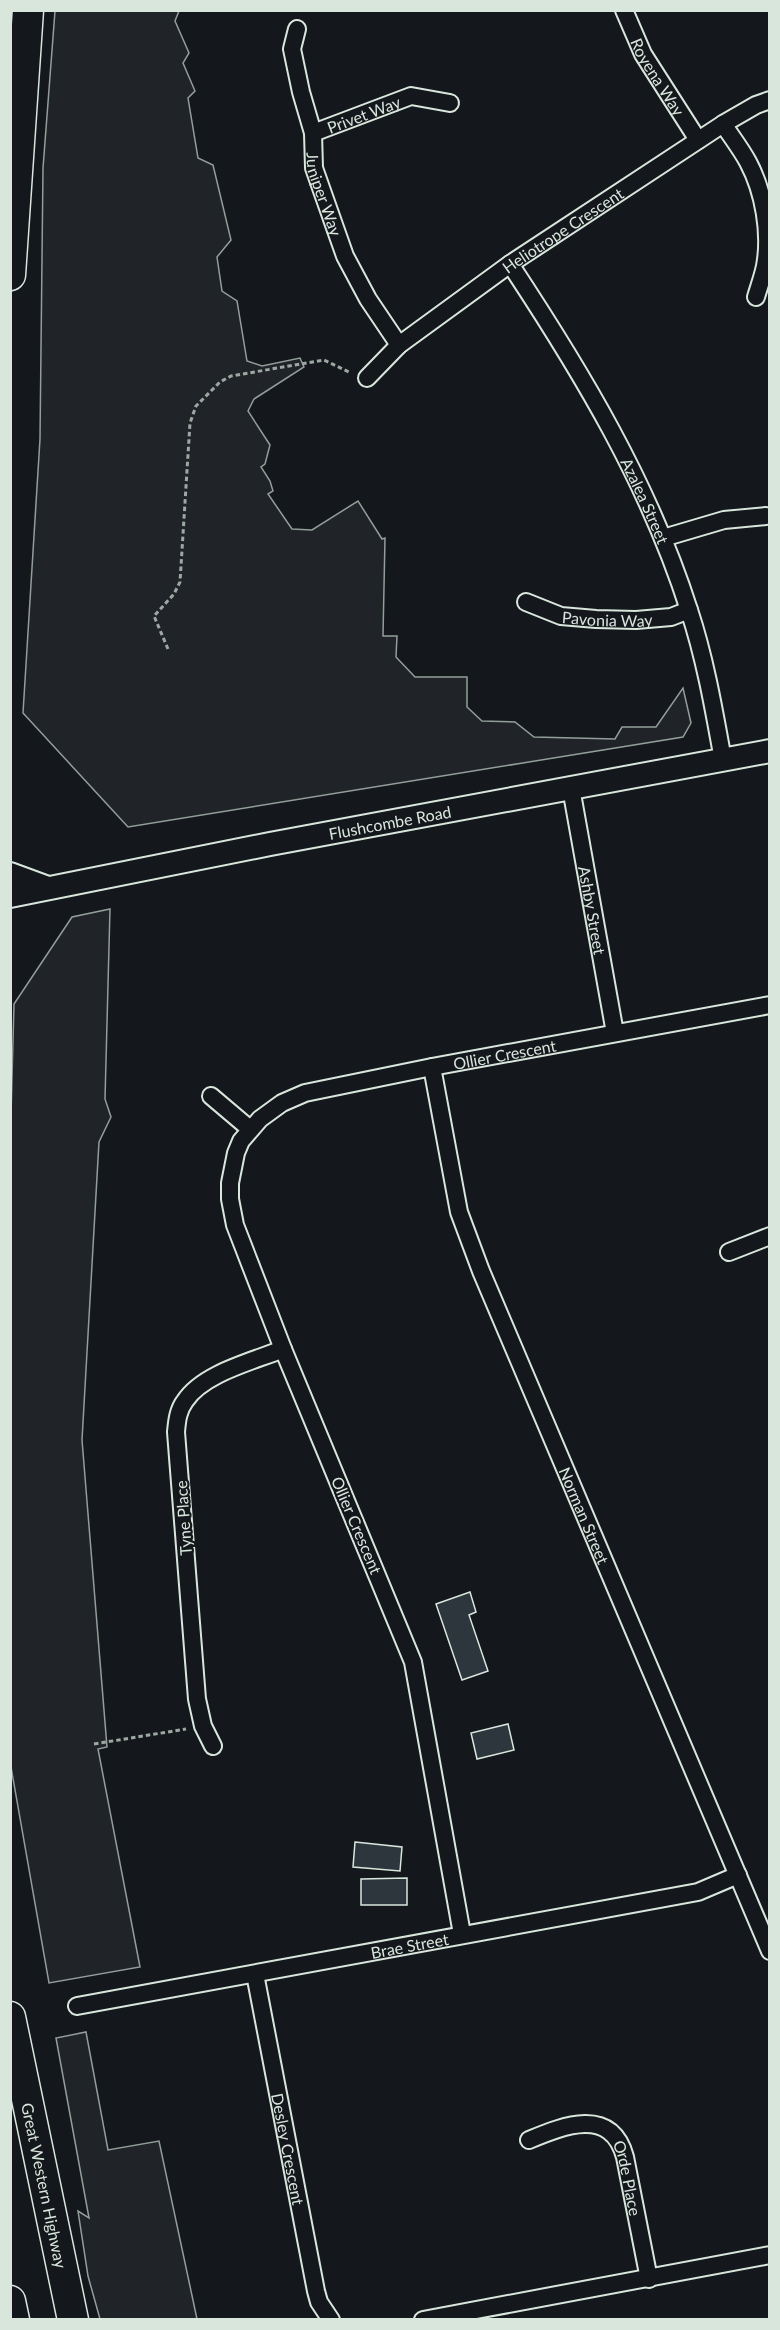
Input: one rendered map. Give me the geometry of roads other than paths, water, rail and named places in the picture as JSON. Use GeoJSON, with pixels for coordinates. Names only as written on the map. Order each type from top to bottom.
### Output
{"type":"FeatureCollection","features":[{"type":"Feature","properties":{"kind":"highway"},"geometry":{"type":"LineString","coordinates":[[10,275],[28,10]]}},
{"type":"Feature","properties":{"kind":"highway","name":"Great Western Highway"},"geometry":{"type":"LineString","coordinates":[[10,2017],[73,2319]]}},
{"type":"Feature","properties":{"kind":"highway"},"geometry":{"type":"LineString","coordinates":[[10,2301],[14,2319]]}},
{"type":"Feature","properties":{"kind":"street","name":"Royena Way"},"geometry":{"type":"LineString","coordinates":[[624,10],[643,54],[698,140]]}},
{"type":"Feature","properties":{"kind":"street","name":"Juniper Way"},"geometry":{"type":"LineString","coordinates":[[297,30],[292,50],[313,133],[314,168],[345,256],[368,299],[399,345]]}},
{"type":"Feature","properties":{"kind":"street","name":"Privet Way"},"geometry":{"type":"LineString","coordinates":[[313,133],[411,96],[450,103]]}},
{"type":"Feature","properties":{"kind":"street","name":"Heliotrope Crescent"},"geometry":{"type":"LineString","coordinates":[[368,378],[399,345],[510,264],[723,124],[756,105],[770,100]]}},
{"type":"Feature","properties":{"kind":"street"},"geometry":{"type":"LineString","coordinates":[[723,124],[749,163],[764,214],[767,242],[765,266],[756,297]]}},
{"type":"Feature","properties":{"kind":"street","name":"Azalea Street"},"geometry":{"type":"LineString","coordinates":[[510,264],[569,354],[613,429],[663,538],[689,610],[711,697],[723,760]]}},
{"type":"Feature","properties":{"kind":"street"},"geometry":{"type":"LineString","coordinates":[[663,538],[724,520],[766,516]]}},
{"type":"Feature","properties":{"kind":"street","name":"Pavonia Way"},"geometry":{"type":"LineString","coordinates":[[526,602],[561,616],[596,619],[636,620],[671,616],[689,610]]}},
{"type":"Feature","properties":{"kind":"street","name":"Flushcombe Road"},"geometry":{"type":"LineString","coordinates":[[10,896],[270,844],[770,751]]}},
{"type":"Feature","properties":{"kind":"street","name":"Ashby Street"},"geometry":{"type":"LineString","coordinates":[[571,788],[615,1033]]}},
{"type":"Feature","properties":{"kind":"street"},"geometry":{"type":"LineString","coordinates":[[10,874],[49,888]]}},
{"type":"Feature","properties":{"kind":"street","name":"Ollier Crescent"},"geometry":{"type":"LineString","coordinates":[[462,1934],[413,1662],[283,1349],[231,1212],[230,1183],[236,1152],[250,1129],[271,1110],[305,1093],[432,1067],[770,1005]]}},
{"type":"Feature","properties":{"kind":"street","name":"Norman Street"},"geometry":{"type":"LineString","coordinates":[[432,1067],[459,1212],[481,1271],[770,1951]]}},
{"type":"Feature","properties":{"kind":"street"},"geometry":{"type":"LineString","coordinates":[[212,1096],[250,1129]]}},
{"type":"Feature","properties":{"kind":"street"},"geometry":{"type":"LineString","coordinates":[[729,1252],[770,1236]]}},
{"type":"Feature","properties":{"kind":"street","name":"Tyne Place"},"geometry":{"type":"LineString","coordinates":[[213,1746],[203,1726],[197,1699],[177,1444],[177,1418],[185,1399],[202,1383],[283,1349]]}},
{"type":"Feature","properties":{"kind":"street","name":"Brae Street"},"geometry":{"type":"LineString","coordinates":[[77,2006],[698,1892],[738,1875]]}},
{"type":"Feature","properties":{"kind":"street","name":"Desley Crescent"},"geometry":{"type":"LineString","coordinates":[[255,1974],[316,2291],[319,2302],[331,2319]]}},
{"type":"Feature","properties":{"kind":"street","name":"Orde Place"},"geometry":{"type":"LineString","coordinates":[[529,2140],[553,2130],[577,2124],[599,2127],[615,2136],[625,2157],[649,2279]]}},
{"type":"Feature","properties":{"kind":"street"},"geometry":{"type":"LineString","coordinates":[[423,2319],[770,2255]]}}]}
